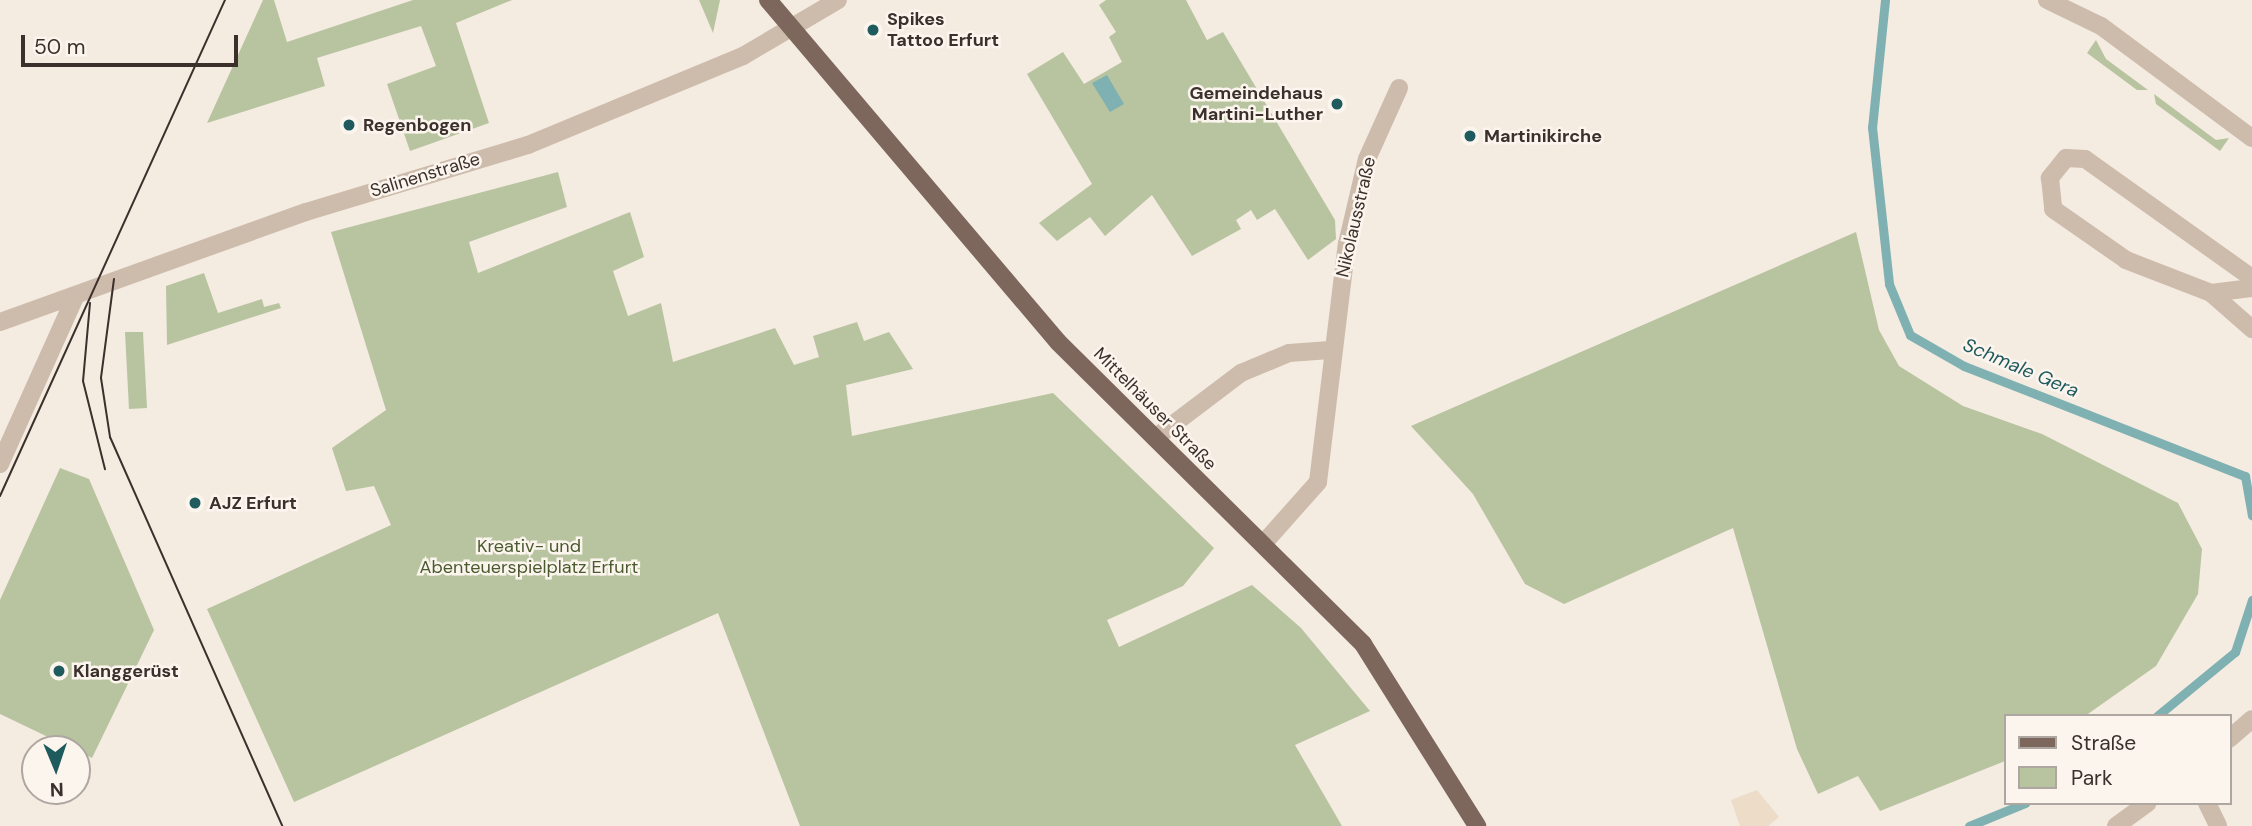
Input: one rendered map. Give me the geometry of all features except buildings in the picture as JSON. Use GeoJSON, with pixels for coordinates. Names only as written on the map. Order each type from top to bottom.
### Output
{"type":"FeatureCollection","features":[{"type":"Feature","properties":{"kind":"main road","name":"Mittelhäuser Straße"},"geometry":{"type":"LineString","coordinates":[[768,0],[789,29],[994,272],[1155,438],[1363,644],[1477,826]]}},
{"type":"Feature","properties":{"kind":"street","name":"Salinenstraße"},"geometry":{"type":"LineString","coordinates":[[0,322],[306,212],[528,145],[686,82],[789,29],[838,0]]}},
{"type":"Feature","properties":{"kind":"street"},"geometry":{"type":"LineString","coordinates":[[2046,0],[2101,26],[2252,138]]}},
{"type":"Feature","properties":{"kind":"street","name":"Nikolausstraße"},"geometry":{"type":"LineString","coordinates":[[1263,544],[1318,482],[1330,350],[1367,159],[1399,88]]}},
{"type":"Feature","properties":{"kind":"street"},"geometry":{"type":"LineString","coordinates":[[2252,278],[2085,159],[2066,158],[2050,178],[2053,209],[2126,260],[2211,293],[2252,330]]}},
{"type":"Feature","properties":{"kind":"street"},"geometry":{"type":"LineString","coordinates":[[2211,293],[2252,288]]}},
{"type":"Feature","properties":{"kind":"street"},"geometry":{"type":"LineString","coordinates":[[0,464],[75,297]]}},
{"type":"Feature","properties":{"kind":"street"},"geometry":{"type":"LineString","coordinates":[[1155,438],[1241,373],[1289,353],[1330,350]]}},
{"type":"Feature","properties":{"kind":"street"},"geometry":{"type":"LineString","coordinates":[[2231,737],[2252,719]]}},
{"type":"Feature","properties":{"kind":"street"},"geometry":{"type":"LineString","coordinates":[[2116,826],[2145,805]]}},
{"type":"Feature","properties":{"kind":"street"},"geometry":{"type":"LineString","coordinates":[[2208,805],[2218,826]]}},
{"type":"Feature","properties":{"kind":"green space"},"geometry":{"type":"Polygon","coordinates":[[[263,0],[274,0],[287,42],[413,0],[512,0],[456,23],[489,123],[410,151],[387,84],[436,66],[421,26],[317,58],[325,86],[207,123],[263,0]]]}},
{"type":"Feature","properties":{"kind":"green space"},"geometry":{"type":"Polygon","coordinates":[[[699,0],[720,0],[713,33],[699,0]]]}},
{"type":"Feature","properties":{"kind":"green space"},"geometry":{"type":"Polygon","coordinates":[[[1106,0],[1186,0],[1207,40],[1223,32],[1335,220],[1336,239],[1308,260],[1275,209],[1257,220],[1251,210],[1236,220],[1241,229],[1192,256],[1152,195],[1105,236],[1090,217],[1057,241],[1039,223],[1092,184],[1027,74],[1063,52],[1084,84],[1122,62],[1109,37],[1116,32],[1099,5],[1106,0]]]}},
{"type":"Feature","properties":{"kind":"green space"},"geometry":{"type":"Polygon","coordinates":[[[2096,40],[2106,59],[2148,90],[2137,90],[2087,53],[2096,40]]]}},
{"type":"Feature","properties":{"kind":"green space"},"geometry":{"type":"Polygon","coordinates":[[[2154,94],[2216,140],[2229,138],[2220,151],[2156,104],[2154,94]]]}},
{"type":"Feature","properties":{"kind":"green space","name":"Kreativ- und Abenteuerspielplatz Erfurt"},"geometry":{"type":"Polygon","coordinates":[[[558,172],[567,207],[469,242],[478,273],[630,212],[644,257],[613,271],[628,316],[661,303],[673,362],[775,328],[794,365],[819,357],[813,336],[857,322],[864,341],[889,332],[913,369],[846,385],[852,436],[1053,393],[1214,548],[1183,586],[1107,620],[1119,647],[1252,585],[1301,628],[1370,711],[1295,745],[1342,826],[800,826],[718,613],[294,802],[207,609],[391,525],[374,486],[346,491],[332,448],[386,410],[331,232],[558,172]]]}},
{"type":"Feature","properties":{"kind":"green space"},"geometry":{"type":"Polygon","coordinates":[[[1856,232],[1879,330],[1899,366],[1963,406],[2042,434],[2178,503],[2202,549],[2198,594],[2156,666],[2088,714],[2004,714],[2004,761],[1880,811],[1858,776],[1818,794],[1797,749],[1733,528],[1564,604],[1525,584],[1473,494],[1411,426],[1856,232]]]}},
{"type":"Feature","properties":{"kind":"green space"},"geometry":{"type":"Polygon","coordinates":[[[204,273],[218,313],[262,299],[264,307],[279,303],[281,308],[167,345],[166,286],[204,273]]]}},
{"type":"Feature","properties":{"kind":"green space"},"geometry":{"type":"Polygon","coordinates":[[[125,332],[143,332],[147,408],[129,409],[125,332]]]}},
{"type":"Feature","properties":{"kind":"green space"},"geometry":{"type":"Polygon","coordinates":[[[60,468],[89,479],[154,630],[92,758],[91,735],[44,735],[0,714],[0,600],[60,468]]]}},
{"type":"Feature","properties":{"kind":"shaded area"},"geometry":{"type":"Polygon","coordinates":[[[1757,790],[1779,817],[1768,826],[1740,826],[1731,800],[1757,790]]]}},
{"type":"Feature","properties":{"kind":"water"},"geometry":{"type":"Polygon","coordinates":[[[1107,75],[1124,104],[1110,112],[1092,83],[1107,75]]]}},
{"type":"Feature","properties":{"kind":"waterway","name":"Schmale Gera"},"geometry":{"type":"LineString","coordinates":[[1885,0],[1872,127],[1889,284],[1910,335],[1964,366],[2245,476],[2252,515]]}},
{"type":"Feature","properties":{"kind":"waterway","name":"Schmale Gera"},"geometry":{"type":"LineString","coordinates":[[2159,714],[2235,652],[2252,600]]}},
{"type":"Feature","properties":{"kind":"waterway","name":"Schmale Gera"},"geometry":{"type":"LineString","coordinates":[[1969,826],[2020,805]]}},
{"type":"Feature","properties":{"kind":"tram line"},"geometry":{"type":"LineString","coordinates":[[0,496],[225,0]]}},
{"type":"Feature","properties":{"kind":"tram line"},"geometry":{"type":"LineString","coordinates":[[114,279],[101,378],[110,437],[282,826]]}},
{"type":"Feature","properties":{"kind":"tram line"},"geometry":{"type":"LineString","coordinates":[[90,303],[83,381],[105,469]]}},
{"type":"Feature","properties":{"kind":"place","name":"Spikes Tattoo Erfurt"},"geometry":{"type":"Point","coordinates":[873,30]}},
{"type":"Feature","properties":{"kind":"place","name":"Gemeindehaus Martini-Luther"},"geometry":{"type":"Point","coordinates":[1337,104]}},
{"type":"Feature","properties":{"kind":"place","name":"Regenbogen"},"geometry":{"type":"Point","coordinates":[349,125]}},
{"type":"Feature","properties":{"kind":"place","name":"Martinikirche"},"geometry":{"type":"Point","coordinates":[1470,136]}},
{"type":"Feature","properties":{"kind":"place","name":"AJZ Erfurt"},"geometry":{"type":"Point","coordinates":[195,503]}},
{"type":"Feature","properties":{"kind":"place","name":"Klanggerüst"},"geometry":{"type":"Point","coordinates":[59,671]}}]}
